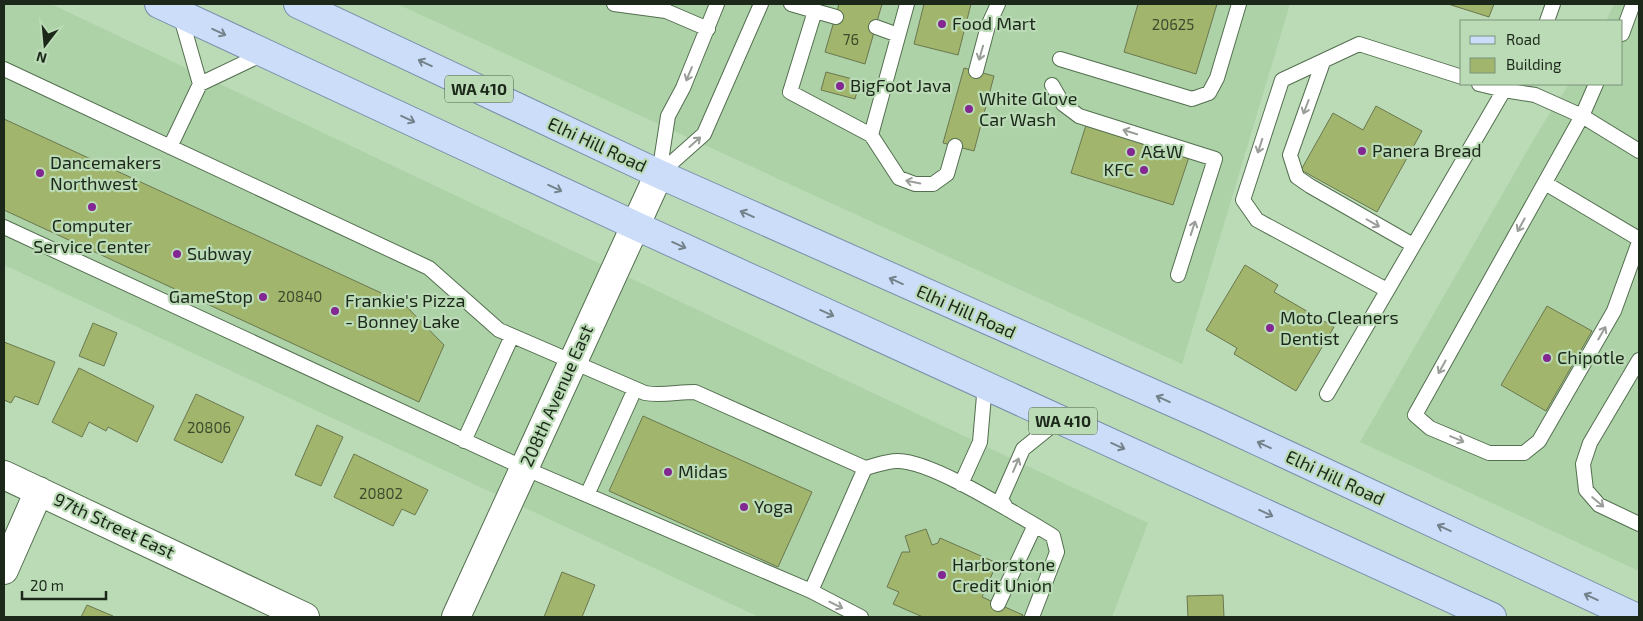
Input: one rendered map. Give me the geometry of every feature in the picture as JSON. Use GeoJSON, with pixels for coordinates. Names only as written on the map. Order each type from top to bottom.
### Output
{"type":"FeatureCollection","features":[{"type":"Feature","properties":{"kind":"main road","name":"Elhi Hill Road"},"geometry":{"type":"LineString","coordinates":[[298,4],[659,174],[1208,418],[1635,617]]}},
{"type":"Feature","properties":{"kind":"main road","name":"WA 410"},"geometry":{"type":"LineString","coordinates":[[170,9],[634,225],[1492,617]]}},
{"type":"Feature","properties":{"kind":"street","name":"208th Avenue East"},"geometry":{"type":"LineString","coordinates":[[456,617],[659,174]]}},
{"type":"Feature","properties":{"kind":"street","name":"97th Street East"},"geometry":{"type":"LineString","coordinates":[[4,475],[305,617]]}},
{"type":"Feature","properties":{"kind":"street"},"geometry":{"type":"LineString","coordinates":[[4,570],[39,491]]}},
{"type":"Feature","properties":{"kind":"lane"},"geometry":{"type":"LineString","coordinates":[[614,4],[666,12],[708,30]]}},
{"type":"Feature","properties":{"kind":"lane"},"geometry":{"type":"LineString","coordinates":[[659,174],[668,116],[683,88],[717,4]]}},
{"type":"Feature","properties":{"kind":"lane"},"geometry":{"type":"LineString","coordinates":[[659,174],[704,134],[761,4]]}},
{"type":"Feature","properties":{"kind":"lane"},"geometry":{"type":"LineString","coordinates":[[791,4],[836,17]]}},
{"type":"Feature","properties":{"kind":"lane"},"geometry":{"type":"LineString","coordinates":[[871,135],[907,4]]}},
{"type":"Feature","properties":{"kind":"lane"},"geometry":{"type":"LineString","coordinates":[[976,71],[988,26],[998,4]]}},
{"type":"Feature","properties":{"kind":"lane"},"geometry":{"type":"LineString","coordinates":[[1060,59],[1192,99],[1209,93],[1217,78],[1240,4]]}},
{"type":"Feature","properties":{"kind":"lane"},"geometry":{"type":"LineString","coordinates":[[1547,20],[1553,4]]}},
{"type":"Feature","properties":{"kind":"lane"},"geometry":{"type":"LineString","coordinates":[[1623,31],[1633,4]]}},
{"type":"Feature","properties":{"kind":"lane"},"geometry":{"type":"LineString","coordinates":[[170,9],[200,84]]}},
{"type":"Feature","properties":{"kind":"lane"},"geometry":{"type":"LineString","coordinates":[[815,11],[790,92],[871,135],[899,178],[915,184],[933,184],[947,174],[955,146]]}},
{"type":"Feature","properties":{"kind":"lane"},"geometry":{"type":"LineString","coordinates":[[876,27],[898,35]]}},
{"type":"Feature","properties":{"kind":"lane"},"geometry":{"type":"LineString","coordinates":[[1388,290],[1257,220],[1243,200],[1282,80],[1358,44],[1460,76]]}},
{"type":"Feature","properties":{"kind":"lane"},"geometry":{"type":"LineString","coordinates":[[170,147],[200,84],[265,53]]}},
{"type":"Feature","properties":{"kind":"lane"},"geometry":{"type":"LineString","coordinates":[[1323,62],[1290,155],[1297,177],[1413,245]]}},
{"type":"Feature","properties":{"kind":"lane"},"geometry":{"type":"LineString","coordinates":[[4,69],[429,268],[499,330],[512,336],[635,389],[658,396],[671,392],[695,392],[865,468],[898,460],[914,463],[1008,509],[1053,536],[1057,552],[1032,617]]}},
{"type":"Feature","properties":{"kind":"lane"},"geometry":{"type":"LineString","coordinates":[[1052,85],[1063,104],[1079,116],[1215,159],[1178,275]]}},
{"type":"Feature","properties":{"kind":"lane"},"geometry":{"type":"LineString","coordinates":[[1483,85],[1534,95],[1582,116],[1639,151]]}},
{"type":"Feature","properties":{"kind":"lane"},"geometry":{"type":"LineString","coordinates":[[1545,182],[1639,240],[1614,311],[1539,441],[1524,454],[1489,453],[1430,428],[1415,415],[1545,182],[1582,116],[1596,85]]}},
{"type":"Feature","properties":{"kind":"lane"},"geometry":{"type":"LineString","coordinates":[[1327,394],[1504,90]]}},
{"type":"Feature","properties":{"kind":"lane"},"geometry":{"type":"LineString","coordinates":[[4,227],[464,441],[811,591],[861,617]]}},
{"type":"Feature","properties":{"kind":"lane"},"geometry":{"type":"LineString","coordinates":[[464,441],[512,336]]}},
{"type":"Feature","properties":{"kind":"lane"},"geometry":{"type":"LineString","coordinates":[[1639,360],[1590,443],[1583,464],[1586,490],[1599,505],[1639,524]]}},
{"type":"Feature","properties":{"kind":"lane"},"geometry":{"type":"LineString","coordinates":[[960,484],[980,442],[984,384]]}},
{"type":"Feature","properties":{"kind":"lane"},"geometry":{"type":"LineString","coordinates":[[587,495],[635,389]]}},
{"type":"Feature","properties":{"kind":"lane"},"geometry":{"type":"LineString","coordinates":[[1008,509],[1001,499],[1023,449],[1059,420]]}},
{"type":"Feature","properties":{"kind":"lane"},"geometry":{"type":"LineString","coordinates":[[811,591],[865,468]]}},
{"type":"Feature","properties":{"kind":"lane"},"geometry":{"type":"LineString","coordinates":[[998,604],[1035,525]]}},
{"type":"Feature","properties":{"kind":"shaded area"},"geometry":{"type":"Polygon","coordinates":[[[4,4],[51,4],[1148,523],[1112,617],[759,617],[4,265],[4,4]]]}},
{"type":"Feature","properties":{"kind":"shaded area"},"geometry":{"type":"Polygon","coordinates":[[[397,4],[1290,4],[1182,364],[397,4]]]}},
{"type":"Feature","properties":{"kind":"shaded area"},"geometry":{"type":"Polygon","coordinates":[[[1614,4],[1639,4],[1639,571],[1360,442],[1541,127],[1568,85],[1623,85],[1623,20],[1606,20],[1614,4]]]}},
{"type":"Feature","properties":{"kind":"building"},"geometry":{"type":"Polygon","coordinates":[[[839,4],[882,4],[865,64],[825,52],[839,4]]]}},
{"type":"Feature","properties":{"kind":"building","name":"Food Mart"},"geometry":{"type":"Polygon","coordinates":[[[924,4],[971,4],[958,55],[914,44],[924,4]]]}},
{"type":"Feature","properties":{"kind":"building"},"geometry":{"type":"Polygon","coordinates":[[[1138,4],[1217,4],[1196,74],[1124,52],[1138,4]]]}},
{"type":"Feature","properties":{"kind":"building"},"geometry":{"type":"Polygon","coordinates":[[[1448,4],[1494,4],[1489,17],[1448,4]]]}},
{"type":"Feature","properties":{"kind":"building","name":"White Glove Car Wash"},"geometry":{"type":"Polygon","coordinates":[[[964,68],[994,76],[974,151],[943,143],[964,68]]]}},
{"type":"Feature","properties":{"kind":"building","name":"BigFoot Java"},"geometry":{"type":"Polygon","coordinates":[[[826,72],[860,81],[855,99],[821,90],[826,72]]]}},
{"type":"Feature","properties":{"kind":"building","name":"Panera Bread"},"geometry":{"type":"Polygon","coordinates":[[[1376,106],[1422,131],[1377,212],[1301,170],[1333,113],[1363,130],[1376,106]]]}},
{"type":"Feature","properties":{"kind":"building"},"geometry":{"type":"Polygon","coordinates":[[[4,119],[403,303],[444,345],[419,402],[4,210],[4,119]]]}},
{"type":"Feature","properties":{"kind":"building"},"geometry":{"type":"Polygon","coordinates":[[[1087,122],[1190,154],[1173,205],[1071,173],[1087,122]]]}},
{"type":"Feature","properties":{"kind":"building","name":"Moto Cleaners Dentist"},"geometry":{"type":"Polygon","coordinates":[[[1245,265],[1278,285],[1274,292],[1334,327],[1296,391],[1234,354],[1237,348],[1206,330],[1245,265]]]}},
{"type":"Feature","properties":{"kind":"building","name":"Chipotle"},"geometry":{"type":"Polygon","coordinates":[[[1547,306],[1592,331],[1546,411],[1501,385],[1547,306]]]}},
{"type":"Feature","properties":{"kind":"building"},"geometry":{"type":"Polygon","coordinates":[[[93,323],[117,333],[104,366],[79,356],[93,323]]]}},
{"type":"Feature","properties":{"kind":"building"},"geometry":{"type":"Polygon","coordinates":[[[4,342],[55,362],[38,405],[15,396],[11,403],[4,400],[4,342]]]}},
{"type":"Feature","properties":{"kind":"building"},"geometry":{"type":"Polygon","coordinates":[[[79,368],[154,406],[137,442],[108,427],[106,431],[89,422],[82,437],[52,422],[79,368]]]}},
{"type":"Feature","properties":{"kind":"building"},"geometry":{"type":"Polygon","coordinates":[[[196,394],[244,417],[222,463],[174,440],[196,394]]]}},
{"type":"Feature","properties":{"kind":"building"},"geometry":{"type":"Polygon","coordinates":[[[643,416],[812,492],[778,567],[609,491],[643,416]]]}},
{"type":"Feature","properties":{"kind":"building"},"geometry":{"type":"Polygon","coordinates":[[[317,425],[343,437],[321,486],[295,475],[317,425]]]}},
{"type":"Feature","properties":{"kind":"building"},"geometry":{"type":"Polygon","coordinates":[[[354,454],[428,490],[415,515],[402,509],[393,526],[334,497],[354,454]]]}},
{"type":"Feature","properties":{"kind":"building","name":"Harborstone Credit Union"},"geometry":{"type":"Polygon","coordinates":[[[926,529],[932,545],[938,543],[940,538],[997,563],[982,597],[1023,615],[1022,617],[923,617],[893,604],[899,592],[887,587],[902,552],[910,552],[905,536],[926,529]]]}},
{"type":"Feature","properties":{"kind":"building"},"geometry":{"type":"Polygon","coordinates":[[[562,572],[595,585],[582,617],[544,617],[562,572]]]}},
{"type":"Feature","properties":{"kind":"building"},"geometry":{"type":"Polygon","coordinates":[[[1223,595],[1224,617],[1188,617],[1187,596],[1223,595]]]}},
{"type":"Feature","properties":{"kind":"building"},"geometry":{"type":"Polygon","coordinates":[[[87,605],[113,616],[81,617],[87,605]]]}},
{"type":"Feature","properties":{"kind":"place","name":"Food Mart"},"geometry":{"type":"Point","coordinates":[942,24]}},
{"type":"Feature","properties":{"kind":"place","name":"BigFoot Java"},"geometry":{"type":"Point","coordinates":[840,86]}},
{"type":"Feature","properties":{"kind":"place","name":"White Glove Car Wash"},"geometry":{"type":"Point","coordinates":[969,109]}},
{"type":"Feature","properties":{"kind":"place","name":"Panera Bread"},"geometry":{"type":"Point","coordinates":[1362,151]}},
{"type":"Feature","properties":{"kind":"place","name":"A&W"},"geometry":{"type":"Point","coordinates":[1131,152]}},
{"type":"Feature","properties":{"kind":"place","name":"KFC"},"geometry":{"type":"Point","coordinates":[1144,170]}},
{"type":"Feature","properties":{"kind":"place","name":"Dancemakers Northwest"},"geometry":{"type":"Point","coordinates":[40,173]}},
{"type":"Feature","properties":{"kind":"place","name":"Computer Service Center"},"geometry":{"type":"Point","coordinates":[92,207]}},
{"type":"Feature","properties":{"kind":"place","name":"Subway"},"geometry":{"type":"Point","coordinates":[177,254]}},
{"type":"Feature","properties":{"kind":"place","name":"GameStop"},"geometry":{"type":"Point","coordinates":[263,297]}},
{"type":"Feature","properties":{"kind":"place","name":"Frankie's Pizza - Bonney Lake"},"geometry":{"type":"Point","coordinates":[335,311]}},
{"type":"Feature","properties":{"kind":"place","name":"Moto Cleaners Dentist"},"geometry":{"type":"Point","coordinates":[1270,328]}},
{"type":"Feature","properties":{"kind":"place","name":"Chipotle"},"geometry":{"type":"Point","coordinates":[1547,358]}},
{"type":"Feature","properties":{"kind":"place","name":"Midas"},"geometry":{"type":"Point","coordinates":[668,472]}},
{"type":"Feature","properties":{"kind":"place","name":"Yoga"},"geometry":{"type":"Point","coordinates":[744,507]}},
{"type":"Feature","properties":{"kind":"place","name":"Harborstone Credit Union"},"geometry":{"type":"Point","coordinates":[942,575]}}]}
